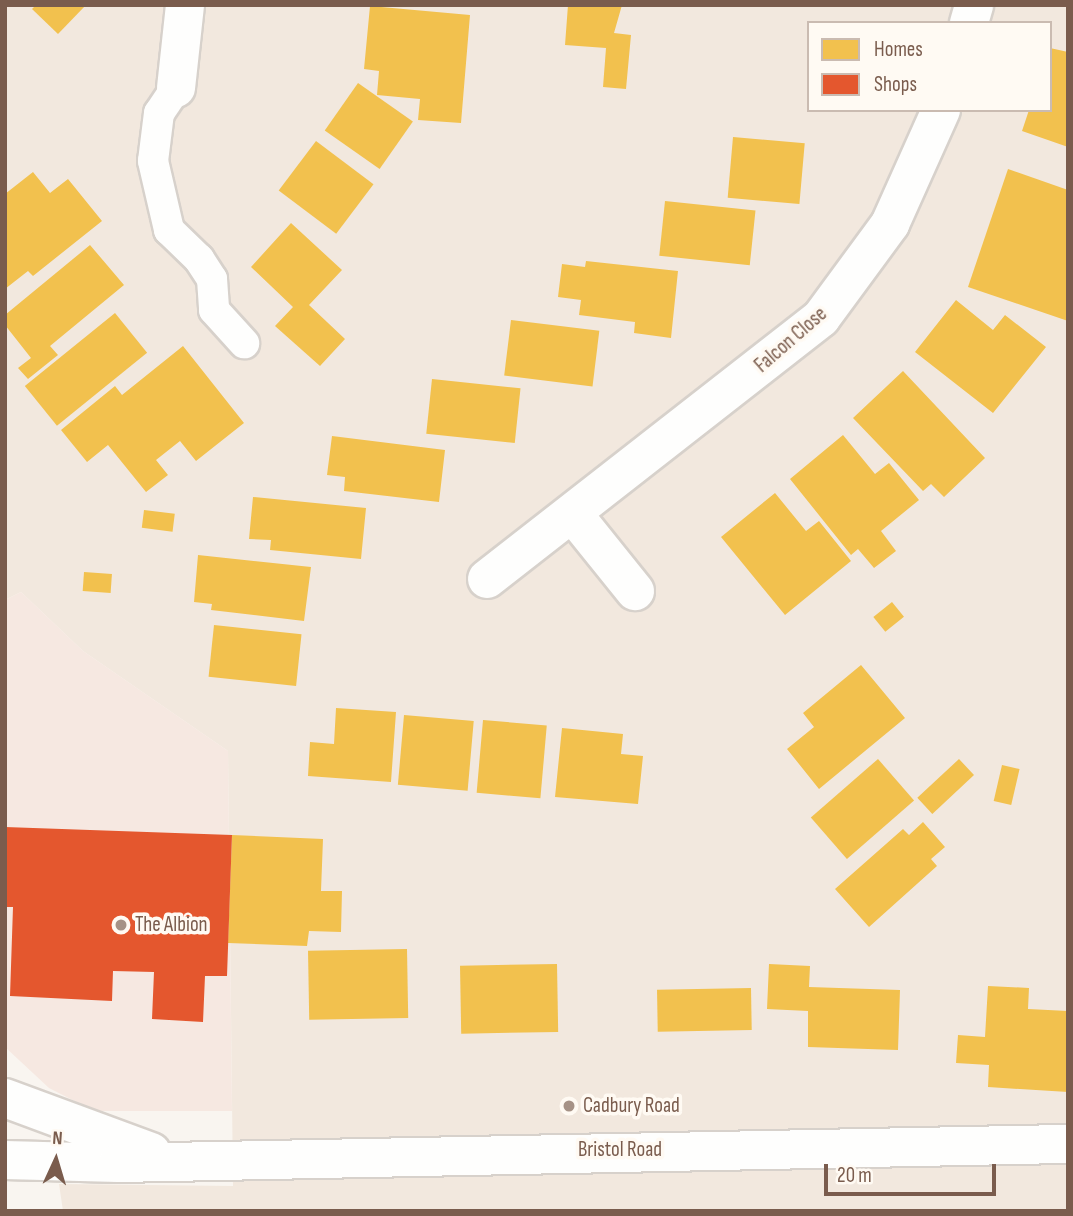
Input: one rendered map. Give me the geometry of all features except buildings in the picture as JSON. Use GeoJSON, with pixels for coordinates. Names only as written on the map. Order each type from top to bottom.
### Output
{"type":"FeatureCollection","features":[{"type":"Feature","properties":{"kind":"main road"},"geometry":{"type":"LineString","coordinates":[[176,88],[185,5]]}},
{"type":"Feature","properties":{"kind":"main road","name":"Falcon Close"},"geometry":{"type":"LineString","coordinates":[[487,579],[821,318],[890,224],[940,112]]}},
{"type":"Feature","properties":{"kind":"main road"},"geometry":{"type":"LineString","coordinates":[[573,514],[635,591]]}},
{"type":"Feature","properties":{"kind":"main road"},"geometry":{"type":"LineString","coordinates":[[5,1098],[172,1158]]}},
{"type":"Feature","properties":{"kind":"main road","name":"Bristol Road"},"geometry":{"type":"LineString","coordinates":[[5,1160],[61,1164],[172,1158],[1068,1143]]}},
{"type":"Feature","properties":{"kind":"lane"},"geometry":{"type":"LineString","coordinates":[[176,88],[159,113],[153,148],[169,230],[199,259],[212,279],[214,310],[244,343]]}},
{"type":"Feature","properties":{"kind":"shaded area"},"geometry":{"type":"Polygon","coordinates":[[[5,5],[1068,5],[1068,1211],[63,1211],[59,1184],[233,1186],[228,751],[83,651],[21,592],[5,600],[5,5]]]}},
{"type":"Feature","properties":{"kind":"shaded area"},"geometry":{"type":"Polygon","coordinates":[[[21,592],[83,651],[228,751],[232,1111],[94,1111],[49,1088],[5,1047],[5,600],[21,592]]]}},
{"type":"Feature","properties":{"kind":"place","name":"The Albion"},"geometry":{"type":"Point","coordinates":[121,925]}},
{"type":"Feature","properties":{"kind":"place","name":"Cadbury Road"},"geometry":{"type":"Point","coordinates":[569,1106]}}]}
